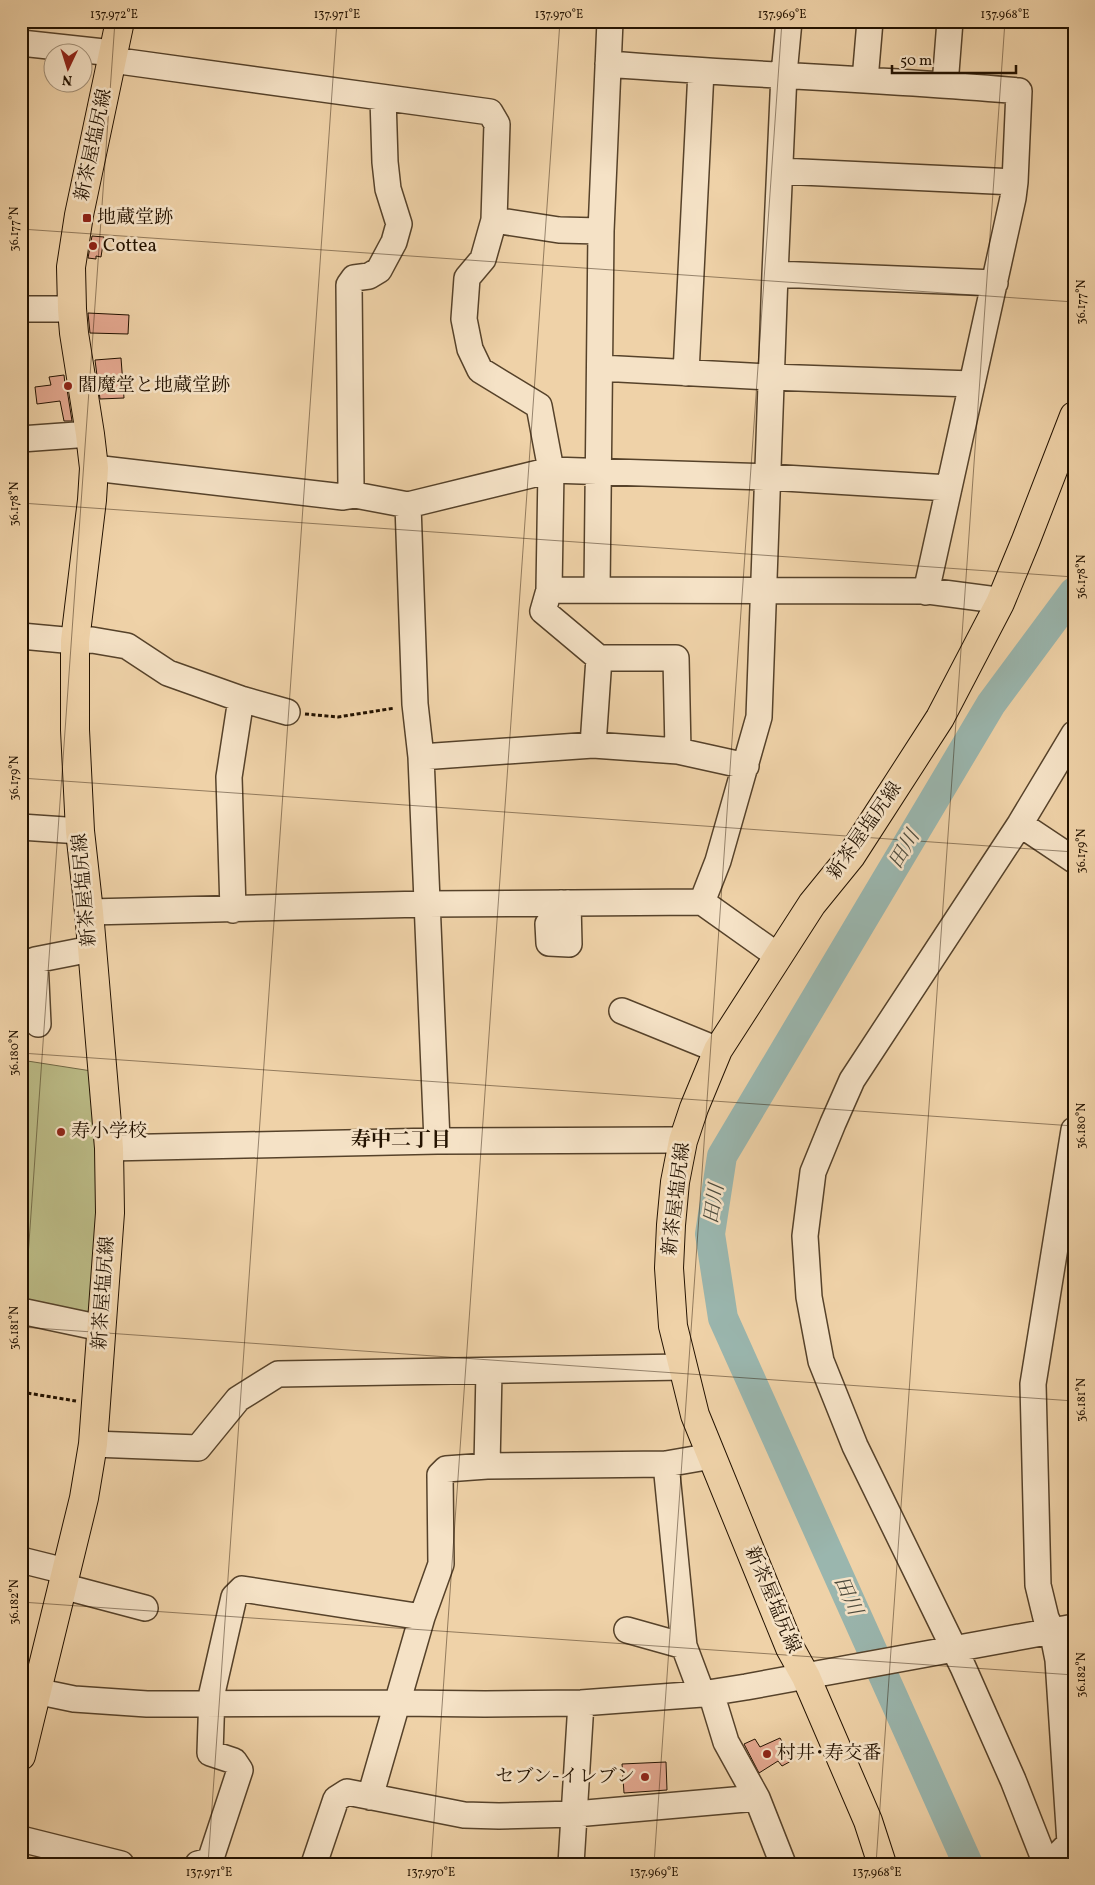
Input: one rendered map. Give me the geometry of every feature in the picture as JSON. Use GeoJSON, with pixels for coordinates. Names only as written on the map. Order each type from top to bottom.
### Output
{"type":"FeatureCollection","features":[{"type":"Feature","properties":{"kind":"main road","name":"新茶屋塩尻線"},"geometry":{"type":"LineString","coordinates":[[21,1756],[29,1690],[64,1578],[84,1498],[93,1444],[110,1213],[110,1148],[80,831],[75,730],[76,641],[94,468],[72,309],[73,247],[120,21]]}},
{"type":"Feature","properties":{"kind":"main road","name":"新茶屋塩尻線"},"geometry":{"type":"LineString","coordinates":[[882,1864],[817,1675],[790,1648],[695,1415],[674,1326],[669,1268],[675,1182],[683,1141],[694,1108],[718,1050],[812,904],[851,856],[940,718],[1000,602],[1074,416]]}},
{"type":"Feature","properties":{"kind":"street"},"geometry":{"type":"LineString","coordinates":[[597,590],[601,231],[610,21]]}},
{"type":"Feature","properties":{"kind":"street"},"geometry":{"type":"LineString","coordinates":[[702,902],[718,861],[746,766],[758,717],[774,274],[784,74],[789,21]]}},
{"type":"Feature","properties":{"kind":"street"},"geometry":{"type":"LineString","coordinates":[[865,80],[870,21]]}},
{"type":"Feature","properties":{"kind":"street"},"geometry":{"type":"LineString","coordinates":[[944,85],[950,21]]}},
{"type":"Feature","properties":{"kind":"street"},"geometry":{"type":"LineString","coordinates":[[21,43],[383,98],[490,112],[497,124],[494,220],[483,259],[467,278],[464,319],[470,349],[480,370],[539,406],[551,470],[549,590],[543,611],[599,658],[676,658],[678,751]]}},
{"type":"Feature","properties":{"kind":"street"},"geometry":{"type":"LineString","coordinates":[[608,64],[701,71],[784,74],[1019,91],[1015,182],[995,283],[926,592]]}},
{"type":"Feature","properties":{"kind":"street"},"geometry":{"type":"LineString","coordinates":[[686,373],[701,71]]}},
{"type":"Feature","properties":{"kind":"street"},"geometry":{"type":"LineString","coordinates":[[355,495],[351,486],[349,285],[354,278],[369,276],[379,270],[394,242],[399,224],[388,189],[385,162],[383,98]]}},
{"type":"Feature","properties":{"kind":"street"},"geometry":{"type":"LineString","coordinates":[[780,171],[1015,182]]}},
{"type":"Feature","properties":{"kind":"street"},"geometry":{"type":"LineString","coordinates":[[494,220],[559,230],[601,231]]}},
{"type":"Feature","properties":{"kind":"street"},"geometry":{"type":"LineString","coordinates":[[774,274],[995,283]]}},
{"type":"Feature","properties":{"kind":"street"},"geometry":{"type":"LineString","coordinates":[[21,310],[72,309]]}},
{"type":"Feature","properties":{"kind":"street"},"geometry":{"type":"LineString","coordinates":[[600,368],[770,378],[972,384]]}},
{"type":"Feature","properties":{"kind":"street"},"geometry":{"type":"LineString","coordinates":[[21,439],[90,434]]}},
{"type":"Feature","properties":{"kind":"street"},"geometry":{"type":"LineString","coordinates":[[94,468],[343,497],[355,495],[408,505],[551,470],[768,477],[949,488]]}},
{"type":"Feature","properties":{"kind":"street"},"geometry":{"type":"LineString","coordinates":[[408,505],[414,704],[421,757],[437,1141]]}},
{"type":"Feature","properties":{"kind":"street"},"geometry":{"type":"LineString","coordinates":[[549,590],[926,592],[1000,602]]}},
{"type":"Feature","properties":{"kind":"street"},"geometry":{"type":"LineString","coordinates":[[21,636],[76,641],[92,640],[127,646],[168,673],[241,699],[287,712]]}},
{"type":"Feature","properties":{"kind":"street"},"geometry":{"type":"LineString","coordinates":[[593,745],[599,658]]}},
{"type":"Feature","properties":{"kind":"street"},"geometry":{"type":"LineString","coordinates":[[232,910],[229,777],[241,699]]}},
{"type":"Feature","properties":{"kind":"street"},"geometry":{"type":"LineString","coordinates":[[1063,1629],[1058,1660],[1070,1844],[1048,1864],[964,1667],[945,1650],[855,1446],[821,1361],[809,1297],[805,1236],[813,1172],[832,1123],[852,1080],[1020,824],[1074,734]]}},
{"type":"Feature","properties":{"kind":"street"},"geometry":{"type":"LineString","coordinates":[[421,757],[593,745],[678,751],[746,766]]}},
{"type":"Feature","properties":{"kind":"street"},"geometry":{"type":"LineString","coordinates":[[1020,824],[1074,860]]}},
{"type":"Feature","properties":{"kind":"street"},"geometry":{"type":"LineString","coordinates":[[21,827],[80,831]]}},
{"type":"Feature","properties":{"kind":"street"},"geometry":{"type":"LineString","coordinates":[[89,912],[426,904],[702,902],[778,956]]}},
{"type":"Feature","properties":{"kind":"street"},"geometry":{"type":"LineString","coordinates":[[38,1024],[35,960],[91,949]]}},
{"type":"Feature","properties":{"kind":"street"},"geometry":{"type":"LineString","coordinates":[[622,1011],[718,1050]]}},
{"type":"Feature","properties":{"kind":"street"},"geometry":{"type":"LineString","coordinates":[[1063,1629],[1046,1618],[1038,1585],[1033,1384],[1074,1130]]}},
{"type":"Feature","properties":{"kind":"street"},"geometry":{"type":"LineString","coordinates":[[110,1148],[437,1141],[672,1140]]}},
{"type":"Feature","properties":{"kind":"street"},"geometry":{"type":"LineString","coordinates":[[21,1311],[101,1328]]}},
{"type":"Feature","properties":{"kind":"street"},"geometry":{"type":"LineString","coordinates":[[93,1444],[198,1448],[238,1399],[278,1374],[683,1367]]}},
{"type":"Feature","properties":{"kind":"street"},"geometry":{"type":"LineString","coordinates":[[487,1466],[489,1371]]}},
{"type":"Feature","properties":{"kind":"street"},"geometry":{"type":"LineString","coordinates":[[370,1797],[422,1618],[442,1564],[440,1475],[446,1469],[487,1466],[666,1464],[712,1456]]}},
{"type":"Feature","properties":{"kind":"street"},"geometry":{"type":"LineString","coordinates":[[666,1464],[684,1646],[707,1693],[726,1742],[757,1798],[783,1864]]}},
{"type":"Feature","properties":{"kind":"street"},"geometry":{"type":"LineString","coordinates":[[21,1560],[145,1608]]}},
{"type":"Feature","properties":{"kind":"street"},"geometry":{"type":"LineString","coordinates":[[198,1864],[210,1861],[240,1770],[234,1761],[210,1753],[211,1703],[234,1597],[242,1589],[422,1618]]}},
{"type":"Feature","properties":{"kind":"street"},"geometry":{"type":"LineString","coordinates":[[29,1690],[74,1698],[147,1704],[581,1703],[707,1693],[817,1675],[1063,1629]]}},
{"type":"Feature","properties":{"kind":"street"},"geometry":{"type":"LineString","coordinates":[[627,1630],[684,1646]]}},
{"type":"Feature","properties":{"kind":"street"},"geometry":{"type":"LineString","coordinates":[[571,1864],[581,1703]]}},
{"type":"Feature","properties":{"kind":"street"},"geometry":{"type":"LineString","coordinates":[[314,1864],[336,1799],[347,1792],[464,1814],[499,1816],[575,1814],[757,1798]]}},
{"type":"Feature","properties":{"kind":"street"},"geometry":{"type":"LineString","coordinates":[[21,1838],[121,1864]]}},
{"type":"Feature","properties":{"kind":"path"},"geometry":{"type":"LineString","coordinates":[[287,712],[338,717],[414,704]]}},
{"type":"Feature","properties":{"kind":"path"},"geometry":{"type":"LineString","coordinates":[[21,1392],[96,1405]]}},
{"type":"Feature","properties":{"kind":"green space","name":"寿小学校"},"geometry":{"type":"Polygon","coordinates":[[[21,1060],[98,1072],[103,1192],[93,1312],[86,1319],[21,1305],[21,1060]]]}},
{"type":"Feature","properties":{"kind":"building"},"geometry":{"type":"Polygon","coordinates":[[[92,236],[104,237],[101,257],[96,256],[96,259],[88,258],[92,236]]]}},
{"type":"Feature","properties":{"kind":"building"},"geometry":{"type":"Polygon","coordinates":[[[88,313],[129,315],[128,334],[90,333],[88,313]]]}},
{"type":"Feature","properties":{"kind":"building"},"geometry":{"type":"Polygon","coordinates":[[[121,358],[124,398],[100,399],[95,360],[121,358]]]}},
{"type":"Feature","properties":{"kind":"building"},"geometry":{"type":"Polygon","coordinates":[[[64,375],[72,421],[64,421],[60,401],[37,404],[35,387],[51,385],[49,377],[64,375]]]}},
{"type":"Feature","properties":{"kind":"building","name":"村井･寿交番"},"geometry":{"type":"Polygon","coordinates":[[[780,1738],[793,1760],[782,1766],[778,1761],[759,1773],[744,1744],[755,1739],[760,1747],[780,1738]]]}},
{"type":"Feature","properties":{"kind":"building","name":"セブン-イレブン"},"geometry":{"type":"Polygon","coordinates":[[[666,1762],[667,1790],[624,1793],[622,1764],[666,1762]]]}},
{"type":"Feature","properties":{"kind":"waterway","name":"田川"},"geometry":{"type":"LineString","coordinates":[[968,1864],[723,1318],[710,1234],[722,1156],[991,704],[1074,592]]}},
{"type":"Feature","properties":{"kind":"place","name":"地蔵堂跡"},"geometry":{"type":"Point","coordinates":[87,218]}},
{"type":"Feature","properties":{"kind":"place","name":"Cottea"},"geometry":{"type":"Point","coordinates":[93,246]}},
{"type":"Feature","properties":{"kind":"place","name":"閻魔堂と地蔵堂跡"},"geometry":{"type":"Point","coordinates":[68,386]}},
{"type":"Feature","properties":{"kind":"place","name":"寿小学校"},"geometry":{"type":"Point","coordinates":[61,1132]}},
{"type":"Feature","properties":{"kind":"place","name":"村井･寿交番"},"geometry":{"type":"Point","coordinates":[767,1754]}},
{"type":"Feature","properties":{"kind":"place","name":"セブン-イレブン"},"geometry":{"type":"Point","coordinates":[645,1777]}},
{"type":"Feature","properties":{"kind":"district","name":"寿中二丁目"},"geometry":{"type":"Point","coordinates":[401,1141]}}]}
